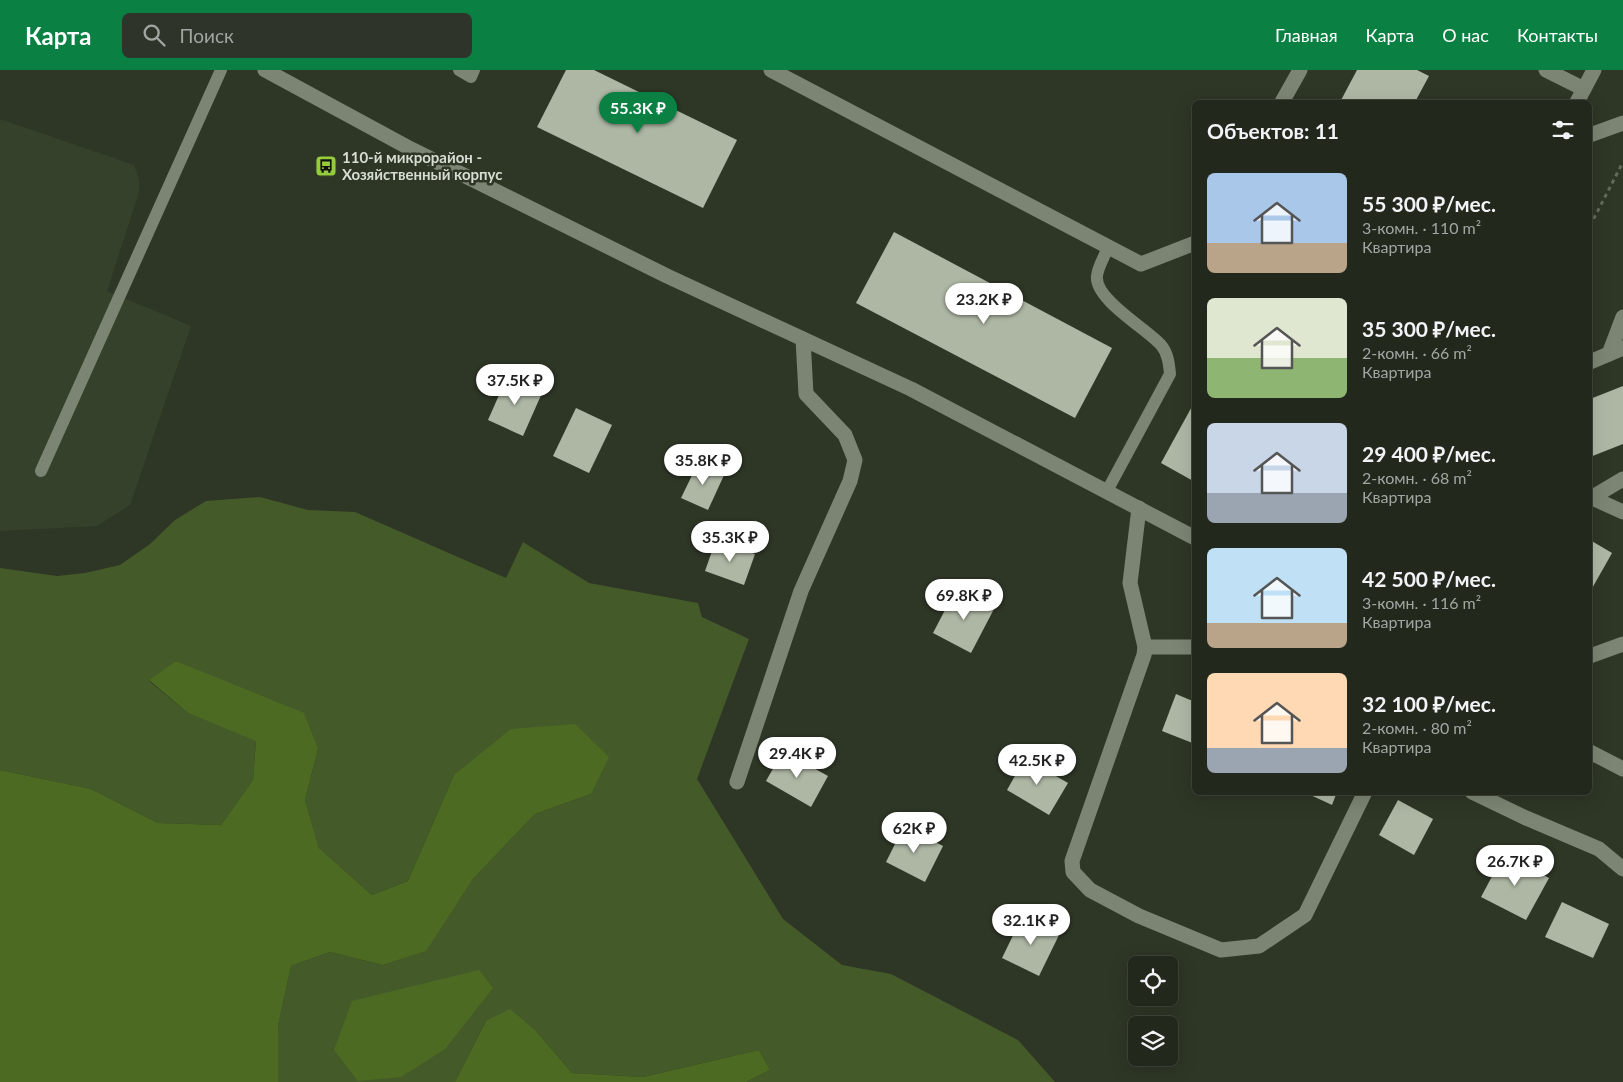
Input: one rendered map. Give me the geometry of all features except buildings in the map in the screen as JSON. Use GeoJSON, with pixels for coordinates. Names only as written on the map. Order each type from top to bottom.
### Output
{"type":"FeatureCollection","features":[{"type":"Feature","properties":{"kind":"street"},"geometry":{"type":"LineString","coordinates":[[265,70],[411,149],[667,276],[910,390],[1192,536]]}},
{"type":"Feature","properties":{"kind":"street"},"geometry":{"type":"LineString","coordinates":[[771,70],[1141,264],[1192,244]]}},
{"type":"Feature","properties":{"kind":"street"},"geometry":{"type":"LineString","coordinates":[[1283,100],[1300,70]]}},
{"type":"Feature","properties":{"kind":"street"},"geometry":{"type":"LineString","coordinates":[[1546,70],[1584,88]]}},
{"type":"Feature","properties":{"kind":"street"},"geometry":{"type":"LineString","coordinates":[[1578,100],[1594,70]]}},
{"type":"Feature","properties":{"kind":"street"},"geometry":{"type":"LineString","coordinates":[[1592,134],[1623,122]]}},
{"type":"Feature","properties":{"kind":"street"},"geometry":{"type":"LineString","coordinates":[[1592,361],[1616,351],[1623,317]]}},
{"type":"Feature","properties":{"kind":"street"},"geometry":{"type":"LineString","coordinates":[[737,782],[801,591],[850,481],[855,460],[845,435],[806,394],[803,340]]}},
{"type":"Feature","properties":{"kind":"street"},"geometry":{"type":"LineString","coordinates":[[1592,496],[1623,479]]}},
{"type":"Feature","properties":{"kind":"street"},"geometry":{"type":"LineString","coordinates":[[1592,498],[1623,512]]}},
{"type":"Feature","properties":{"kind":"street"},"geometry":{"type":"LineString","coordinates":[[1139,508],[1130,583],[1146,647],[1072,861],[1073,872],[1090,890],[1138,916],[1220,950],[1259,946],[1306,915],[1364,795]]}},
{"type":"Feature","properties":{"kind":"street"},"geometry":{"type":"LineString","coordinates":[[1592,655],[1623,644]]}},
{"type":"Feature","properties":{"kind":"street"},"geometry":{"type":"LineString","coordinates":[[1146,647],[1192,648]]}},
{"type":"Feature","properties":{"kind":"street"},"geometry":{"type":"LineString","coordinates":[[1592,753],[1623,769]]}},
{"type":"Feature","properties":{"kind":"street"},"geometry":{"type":"LineString","coordinates":[[1478,795],[1599,849],[1623,868]]}},
{"type":"Feature","properties":{"kind":"lane"},"geometry":{"type":"LineString","coordinates":[[41,471],[222,70]]}},
{"type":"Feature","properties":{"kind":"lane"},"geometry":{"type":"LineString","coordinates":[[459,70],[471,77],[474,70]]}},
{"type":"Feature","properties":{"kind":"lane"},"geometry":{"type":"LineString","coordinates":[[1106,491],[1170,374],[1168,359],[1162,346],[1108,299],[1100,286],[1097,276],[1108,247]]}},
{"type":"Feature","properties":{"kind":"path"},"geometry":{"type":"LineString","coordinates":[[1592,222],[1623,162]]}},
{"type":"Feature","properties":{"kind":"shaded area"},"geometry":{"type":"Polygon","coordinates":[[[0,119],[134,165],[139,179],[139,192],[107,291],[191,326],[130,505],[97,526],[0,531],[0,119]]]}},
{"type":"Feature","properties":{"kind":"green space"},"geometry":{"type":"Polygon","coordinates":[[[260,497],[308,510],[355,512],[506,578],[523,542],[589,583],[698,603],[702,617],[749,639],[697,779],[783,919],[842,965],[891,974],[1018,1040],[1055,1082],[746,1082],[770,1070],[759,1050],[643,1077],[572,1073],[536,1031],[486,1021],[455,1082],[278,1082],[278,1026],[291,966],[330,952],[383,965],[425,951],[473,879],[535,814],[591,794],[454,775],[408,881],[372,895],[319,848],[305,800],[318,749],[235,686],[176,661],[149,681],[188,713],[256,740],[253,780],[221,825],[158,823],[91,789],[0,770],[0,568],[57,576],[85,573],[120,565],[150,544],[175,520],[206,501],[260,497]]]}},
{"type":"Feature","properties":{"kind":"green space"},"geometry":{"type":"Polygon","coordinates":[[[176,661],[304,713],[318,749],[305,800],[319,848],[372,895],[408,881],[454,775],[511,729],[575,724],[609,757],[591,794],[535,814],[473,879],[426,951],[383,965],[330,952],[291,966],[278,1026],[278,1082],[0,1082],[0,770],[91,789],[158,823],[221,825],[253,780],[256,741],[188,713],[149,680],[176,661]]]}},
{"type":"Feature","properties":{"kind":"green space"},"geometry":{"type":"Polygon","coordinates":[[[479,970],[493,988],[445,1049],[401,1077],[358,1081],[334,1050],[352,1001],[479,970]]]}},
{"type":"Feature","properties":{"kind":"green space"},"geometry":{"type":"Polygon","coordinates":[[[510,1009],[536,1031],[572,1073],[643,1077],[759,1050],[770,1070],[746,1082],[455,1082],[486,1021],[510,1009]]]}},
{"type":"Feature","properties":{"kind":"place","name":"110-й микрорайон - Хозяйственный корпус"},"geometry":{"type":"Point","coordinates":[326,166]}}]}
